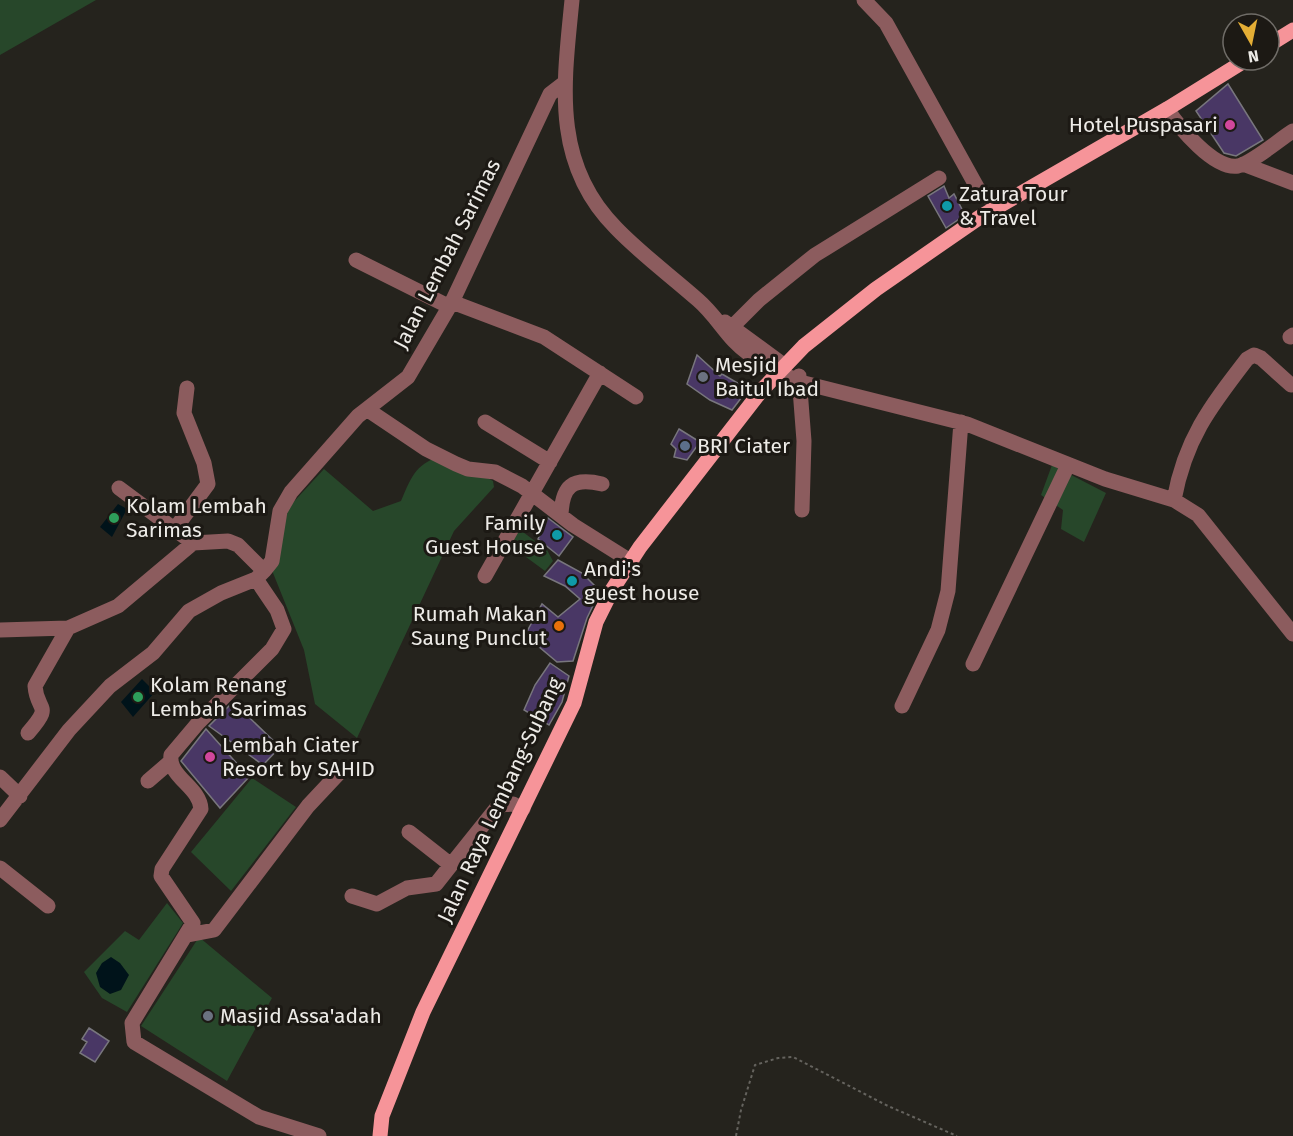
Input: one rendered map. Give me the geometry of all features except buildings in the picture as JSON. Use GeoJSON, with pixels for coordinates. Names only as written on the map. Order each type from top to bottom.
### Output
{"type":"FeatureCollection","features":[{"type":"Feature","properties":{"kind":"main road","name":"Jalan Raya Lembang-Subang"},"geometry":{"type":"LineString","coordinates":[[380,1136],[382,1116],[423,1012],[574,703],[596,622],[612,590],[781,369],[804,346],[876,289],[980,217],[1167,110],[1227,72]]}},
{"type":"Feature","properties":{"kind":"street"},"geometry":{"type":"LineString","coordinates":[[572,0],[563,84],[567,128],[576,165],[590,196],[616,228],[730,329],[735,342],[802,380],[961,422],[1026,445],[1068,465],[1174,500],[1198,515],[1293,634]]}},
{"type":"Feature","properties":{"kind":"street"},"geometry":{"type":"LineString","coordinates":[[864,0],[886,23],[978,189],[1000,206]]}},
{"type":"Feature","properties":{"kind":"street","name":"Jalan Lembah Sarimas"},"geometry":{"type":"LineString","coordinates":[[260,575],[272,561],[280,511],[291,492],[340,435],[408,377],[450,304],[549,94],[563,84]]}},
{"type":"Feature","properties":{"kind":"street"},"geometry":{"type":"LineString","coordinates":[[1167,110],[1182,131],[1199,148],[1236,166],[1243,164],[1293,131]]}},
{"type":"Feature","properties":{"kind":"street"},"geometry":{"type":"LineString","coordinates":[[1243,164],[1293,183]]}},
{"type":"Feature","properties":{"kind":"street"},"geometry":{"type":"LineString","coordinates":[[730,329],[759,300],[815,255],[939,178]]}},
{"type":"Feature","properties":{"kind":"street"},"geometry":{"type":"LineString","coordinates":[[978,189],[980,217]]}},
{"type":"Feature","properties":{"kind":"street"},"geometry":{"type":"LineString","coordinates":[[356,260],[450,304],[544,337],[636,397]]}},
{"type":"Feature","properties":{"kind":"street"},"geometry":{"type":"LineString","coordinates":[[1174,500],[1179,473],[1202,418],[1247,359],[1254,355],[1261,358],[1291,385]]}},
{"type":"Feature","properties":{"kind":"street"},"geometry":{"type":"LineString","coordinates":[[485,576],[600,373]]}},
{"type":"Feature","properties":{"kind":"street"},"geometry":{"type":"LineString","coordinates":[[801,510],[804,441],[802,380]]}},
{"type":"Feature","properties":{"kind":"street"},"geometry":{"type":"LineString","coordinates":[[174,531],[208,484],[204,463],[184,413],[187,388]]}},
{"type":"Feature","properties":{"kind":"street"},"geometry":{"type":"LineString","coordinates":[[368,410],[426,449],[468,469],[495,472],[532,493],[561,516],[632,562]]}},
{"type":"Feature","properties":{"kind":"street"},"geometry":{"type":"LineString","coordinates":[[902,706],[938,630],[948,591],[961,422]]}},
{"type":"Feature","properties":{"kind":"street"},"geometry":{"type":"LineString","coordinates":[[485,423],[550,462]]}},
{"type":"Feature","properties":{"kind":"street"},"geometry":{"type":"LineString","coordinates":[[973,664],[1068,465]]}},
{"type":"Feature","properties":{"kind":"street"},"geometry":{"type":"LineString","coordinates":[[561,516],[562,498],[568,487],[577,482],[589,481],[602,484]]}},
{"type":"Feature","properties":{"kind":"street"},"geometry":{"type":"LineString","coordinates":[[119,488],[193,543],[228,541],[238,545],[260,575],[283,622],[282,635],[198,723],[171,755],[170,762],[148,781]]}},
{"type":"Feature","properties":{"kind":"street"},"geometry":{"type":"LineString","coordinates":[[3,630],[68,628],[118,606],[193,543]]}},
{"type":"Feature","properties":{"kind":"street"},"geometry":{"type":"LineString","coordinates":[[0,820],[69,730],[110,686],[153,653],[189,611],[222,592],[260,575]]}},
{"type":"Feature","properties":{"kind":"street"},"geometry":{"type":"LineString","coordinates":[[28,732],[41,718],[43,710],[35,686],[68,628]]}},
{"type":"Feature","properties":{"kind":"street"},"geometry":{"type":"LineString","coordinates":[[170,762],[201,803],[198,816],[162,869],[161,876],[193,919],[188,935],[132,1023],[134,1042],[259,1117],[319,1136]]}},
{"type":"Feature","properties":{"kind":"street"},"geometry":{"type":"LineString","coordinates":[[188,935],[214,930],[308,806],[338,774]]}},
{"type":"Feature","properties":{"kind":"street"},"geometry":{"type":"LineString","coordinates":[[0,777],[20,796]]}},
{"type":"Feature","properties":{"kind":"street"},"geometry":{"type":"LineString","coordinates":[[352,896],[377,904],[407,888],[436,884],[499,805],[513,804],[523,809]]}},
{"type":"Feature","properties":{"kind":"street"},"geometry":{"type":"LineString","coordinates":[[409,832],[451,865]]}},
{"type":"Feature","properties":{"kind":"street"},"geometry":{"type":"LineString","coordinates":[[0,868],[48,906]]}},
{"type":"Feature","properties":{"kind":"path"},"geometry":{"type":"LineString","coordinates":[[736,1136],[741,1110],[755,1065],[778,1058],[793,1057],[888,1106],[957,1136]]}},
{"type":"Feature","properties":{"kind":"green space"},"geometry":{"type":"Polygon","coordinates":[[[0,0],[96,0],[0,55],[0,0]]]}},
{"type":"Feature","properties":{"kind":"green space"},"geometry":{"type":"Polygon","coordinates":[[[445,454],[493,481],[494,487],[454,531],[357,738],[315,704],[304,650],[271,568],[289,507],[324,469],[373,511],[401,501],[409,483],[421,466],[445,454]]]}},
{"type":"Feature","properties":{"kind":"green space"},"geometry":{"type":"Polygon","coordinates":[[[1052,465],[1106,493],[1084,542],[1061,529],[1063,510],[1041,495],[1052,465]]]}},
{"type":"Feature","properties":{"kind":"green space"},"geometry":{"type":"Polygon","coordinates":[[[519,529],[547,550],[553,561],[545,571],[526,557],[509,539],[519,529]]]}},
{"type":"Feature","properties":{"kind":"green space"},"geometry":{"type":"Polygon","coordinates":[[[252,778],[296,807],[231,891],[191,852],[252,778]]]}},
{"type":"Feature","properties":{"kind":"green space"},"geometry":{"type":"Polygon","coordinates":[[[167,903],[183,923],[127,1012],[102,998],[84,972],[125,931],[139,940],[167,903]]]}},
{"type":"Feature","properties":{"kind":"green space"},"geometry":{"type":"Polygon","coordinates":[[[199,937],[272,998],[227,1081],[141,1026],[199,937]]]}},
{"type":"Feature","properties":{"kind":"shaded area","name":"Kolam Lembah Sarimas"},"geometry":{"type":"Polygon","coordinates":[[[118,504],[127,509],[112,537],[100,527],[118,504]]]}},
{"type":"Feature","properties":{"kind":"shaded area","name":"Kolam Renang Lembah Sarimas"},"geometry":{"type":"Polygon","coordinates":[[[142,679],[155,692],[133,717],[121,702],[142,679]]]}},
{"type":"Feature","properties":{"kind":"shaded area"},"geometry":{"type":"Polygon","coordinates":[[[111,957],[120,963],[129,975],[121,990],[110,994],[100,987],[96,973],[102,963],[111,957]]]}},
{"type":"Feature","properties":{"kind":"place","name":"Hotel Puspasari"},"geometry":{"type":"Point","coordinates":[1230,125]}},
{"type":"Feature","properties":{"kind":"place","name":"Zatura Tour & Travel"},"geometry":{"type":"Point","coordinates":[947,206]}},
{"type":"Feature","properties":{"kind":"place","name":"Mesjid Baitul Ibad"},"geometry":{"type":"Point","coordinates":[703,377]}},
{"type":"Feature","properties":{"kind":"place","name":"BRI Ciater"},"geometry":{"type":"Point","coordinates":[685,446]}},
{"type":"Feature","properties":{"kind":"place","name":"Kolam Lembah Sarimas"},"geometry":{"type":"Point","coordinates":[114,518]}},
{"type":"Feature","properties":{"kind":"place","name":"Family Guest House"},"geometry":{"type":"Point","coordinates":[557,535]}},
{"type":"Feature","properties":{"kind":"place","name":"Andi's guest house"},"geometry":{"type":"Point","coordinates":[572,581]}},
{"type":"Feature","properties":{"kind":"place","name":"Rumah Makan Saung Punclut"},"geometry":{"type":"Point","coordinates":[559,626]}},
{"type":"Feature","properties":{"kind":"place","name":"Kolam Renang Lembah Sarimas"},"geometry":{"type":"Point","coordinates":[138,697]}},
{"type":"Feature","properties":{"kind":"place","name":"Lembah Ciater Resort by SAHID"},"geometry":{"type":"Point","coordinates":[210,757]}},
{"type":"Feature","properties":{"kind":"place","name":"Masjid Assa'adah"},"geometry":{"type":"Point","coordinates":[208,1016]}}]}
